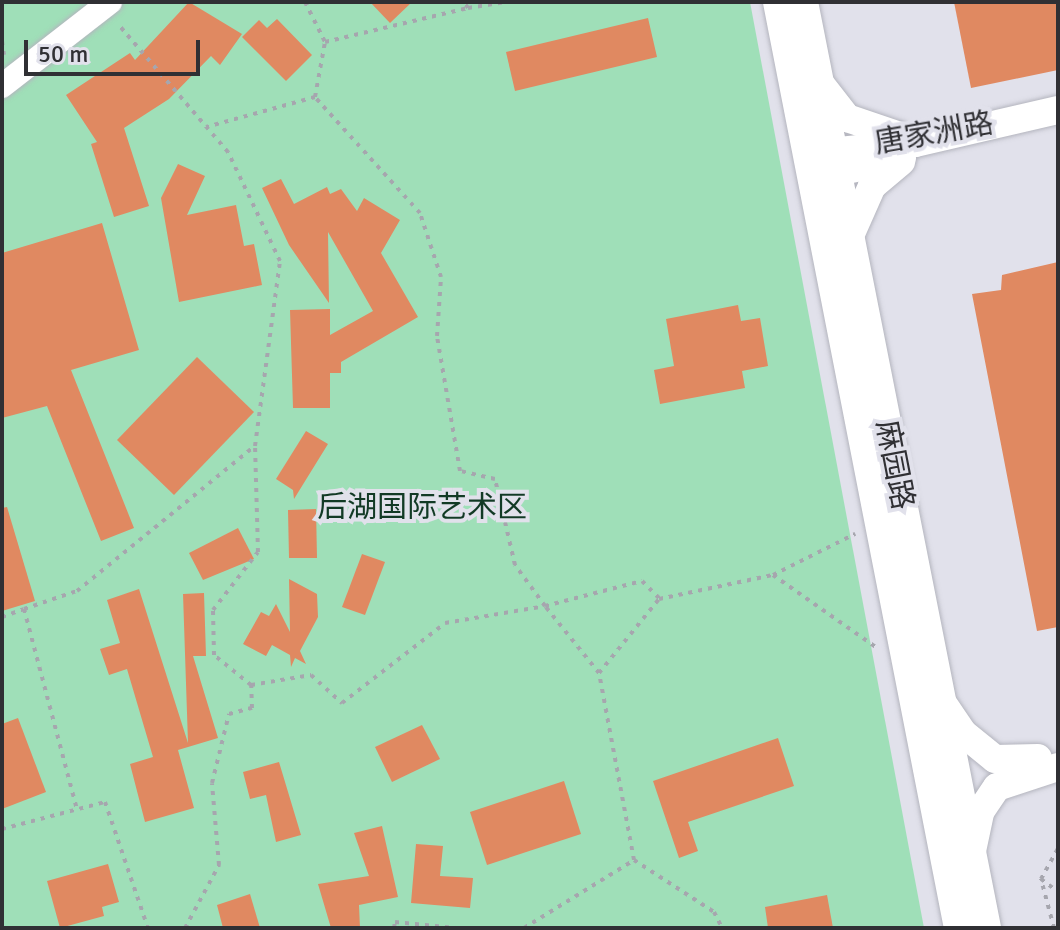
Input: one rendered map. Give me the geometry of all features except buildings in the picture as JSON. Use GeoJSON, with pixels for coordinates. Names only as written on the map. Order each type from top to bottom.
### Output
{"type":"FeatureCollection","features":[{"type":"Feature","properties":{"kind":"main road","name":"麻园路"},"geometry":{"type":"LineString","coordinates":[[779,2],[822,164],[960,928]]}},
{"type":"Feature","properties":{"kind":"main road","name":"麻园路"},"geometry":{"type":"LineString","coordinates":[[802,2],[816,76],[822,164],[849,238],[985,928]]}},
{"type":"Feature","properties":{"kind":"street"},"geometry":{"type":"LineString","coordinates":[[2,86],[107,5]]}},
{"type":"Feature","properties":{"kind":"street"},"geometry":{"type":"LineString","coordinates":[[816,76],[847,118],[917,148],[872,186],[849,238]]}},
{"type":"Feature","properties":{"kind":"street","name":"唐家洲路"},"geometry":{"type":"LineString","coordinates":[[917,148],[1058,110]]}},
{"type":"Feature","properties":{"kind":"street","name":"唐家洲路"},"geometry":{"type":"LineString","coordinates":[[822,164],[1058,120]]}},
{"type":"Feature","properties":{"kind":"street"},"geometry":{"type":"LineString","coordinates":[[940,697],[963,733],[995,759],[1058,754]]}},
{"type":"Feature","properties":{"kind":"street"},"geometry":{"type":"LineString","coordinates":[[973,868],[975,828],[997,787],[1058,767]]}},
{"type":"Feature","properties":{"kind":"path"},"geometry":{"type":"LineString","coordinates":[[305,2],[325,42],[315,97]]}},
{"type":"Feature","properties":{"kind":"path"},"geometry":{"type":"LineString","coordinates":[[464,2],[468,8]]}},
{"type":"Feature","properties":{"kind":"path"},"geometry":{"type":"LineString","coordinates":[[325,42],[506,2]]}},
{"type":"Feature","properties":{"kind":"path"},"geometry":{"type":"LineString","coordinates":[[107,5],[228,152],[280,261],[255,446],[258,552],[213,610],[214,655],[251,685],[252,708],[229,714],[212,783],[219,865],[185,928]]}},
{"type":"Feature","properties":{"kind":"path"},"geometry":{"type":"LineString","coordinates":[[206,127],[315,97]]}},
{"type":"Feature","properties":{"kind":"path"},"geometry":{"type":"LineString","coordinates":[[315,97],[420,213],[441,277],[437,336],[460,471],[495,479],[515,565],[599,673],[634,860],[714,912],[722,928]]}},
{"type":"Feature","properties":{"kind":"path"},"geometry":{"type":"LineString","coordinates":[[2,617],[77,591],[255,446]]}},
{"type":"Feature","properties":{"kind":"path"},"geometry":{"type":"LineString","coordinates":[[599,673],[659,599],[773,575],[855,534]]}},
{"type":"Feature","properties":{"kind":"path"},"geometry":{"type":"LineString","coordinates":[[773,575],[876,647]]}},
{"type":"Feature","properties":{"kind":"path"},"geometry":{"type":"LineString","coordinates":[[251,685],[311,675],[342,703],[445,623],[545,606],[642,581],[659,599]]}},
{"type":"Feature","properties":{"kind":"path"},"geometry":{"type":"LineString","coordinates":[[24,609],[77,809]]}},
{"type":"Feature","properties":{"kind":"path"},"geometry":{"type":"LineString","coordinates":[[2,829],[105,802],[148,928]]}},
{"type":"Feature","properties":{"kind":"path"},"geometry":{"type":"LineString","coordinates":[[1054,928],[1041,879],[1058,848]]}},
{"type":"Feature","properties":{"kind":"path"},"geometry":{"type":"LineString","coordinates":[[524,928],[634,860]]}},
{"type":"Feature","properties":{"kind":"path"},"geometry":{"type":"LineString","coordinates":[[1041,879],[1058,892]]}},
{"type":"Feature","properties":{"kind":"path"},"geometry":{"type":"LineString","coordinates":[[394,928],[395,922],[456,928]]}},
{"type":"Feature","properties":{"kind":"green space","name":"后湖国际艺术区"},"geometry":{"type":"Polygon","coordinates":[[[2,2],[750,2],[924,928],[2,928],[2,2]]]}}]}
